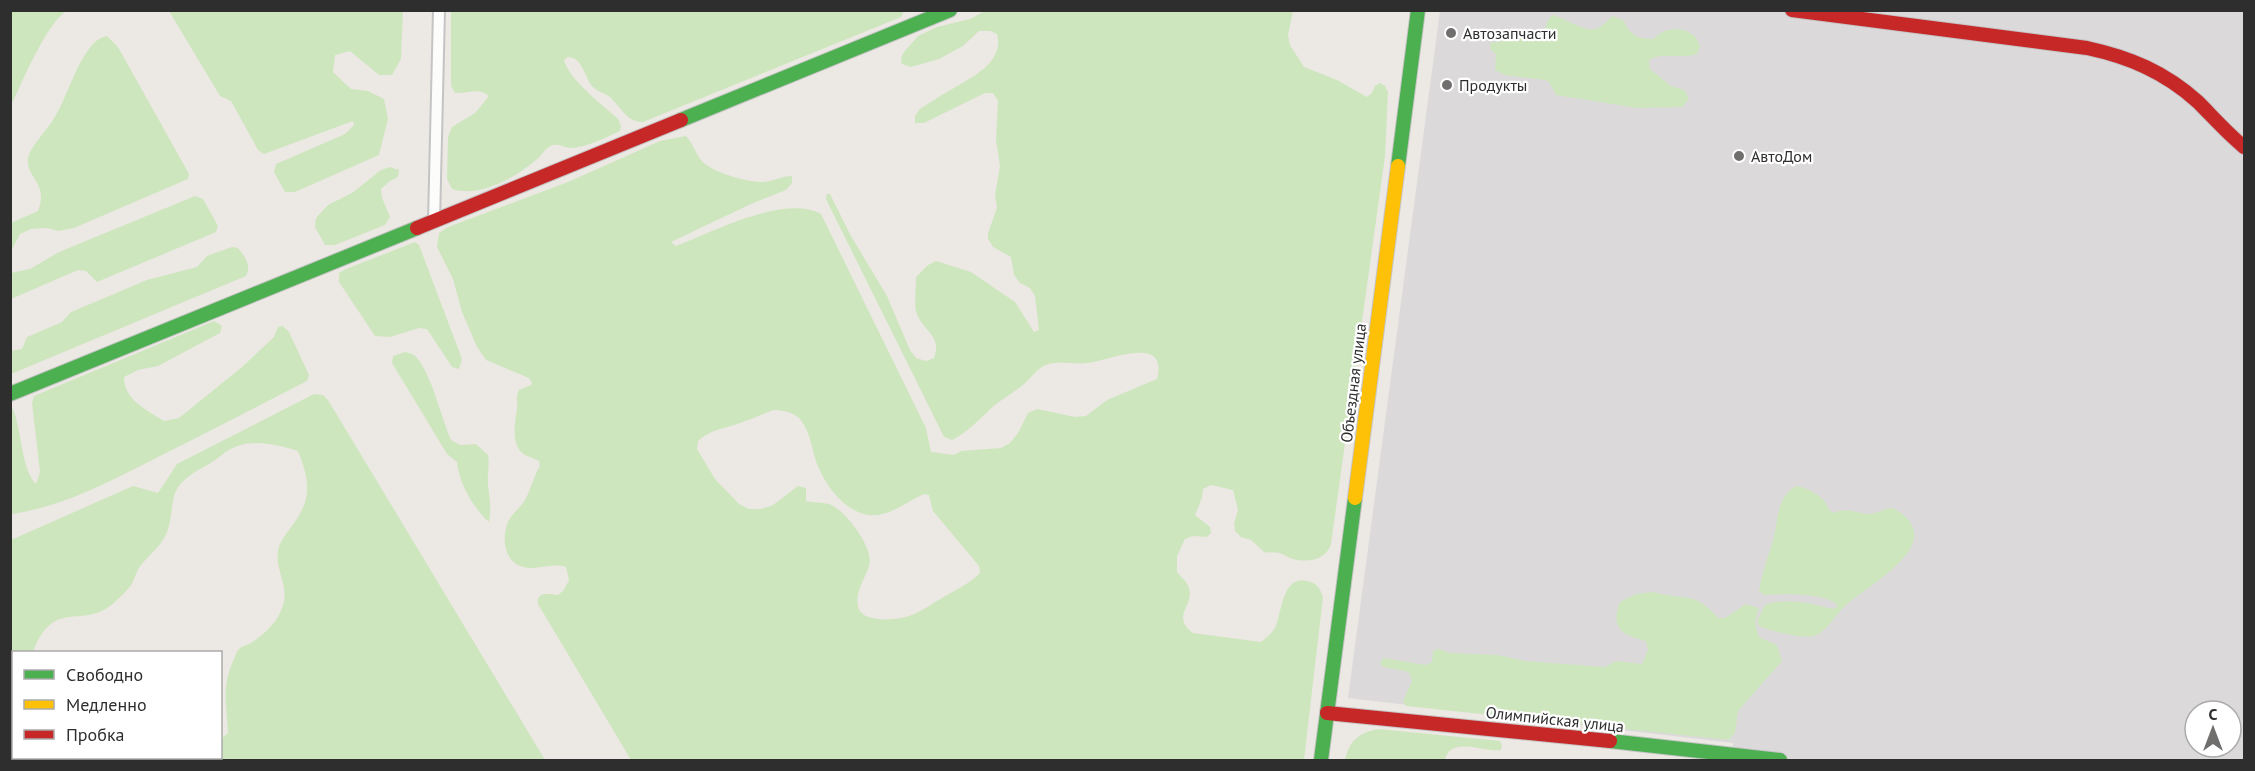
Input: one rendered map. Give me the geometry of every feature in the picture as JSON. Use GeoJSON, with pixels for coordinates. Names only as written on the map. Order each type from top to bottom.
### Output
{"type":"FeatureCollection","features":[{"type":"Feature","properties":{"kind":"street"},"geometry":{"type":"LineString","coordinates":[[434,222],[439,10]]}},
{"type":"Feature","properties":{"kind":"street"},"geometry":{"type":"LineString","coordinates":[[10,394],[950,10]]}},
{"type":"Feature","properties":{"kind":"street","name":"Объездная улица"},"geometry":{"type":"LineString","coordinates":[[1321,760],[1418,10]]}},
{"type":"Feature","properties":{"kind":"street"},"geometry":{"type":"LineString","coordinates":[[1792,10],[2087,48],[2132,58],[2191,96],[2244,147]]}},
{"type":"Feature","properties":{"kind":"street","name":"Олимпийская улица"},"geometry":{"type":"LineString","coordinates":[[1327,713],[1557,735],[1780,760]]}},
{"type":"Feature","properties":{"kind":"shaded area"},"geometry":{"type":"Polygon","coordinates":[[[1440,11],[2244,11],[2244,760],[1733,760],[1733,743],[1348,698],[1440,11]]]}},
{"type":"Feature","properties":{"kind":"green space"},"geometry":{"type":"Polygon","coordinates":[[[11,10],[66,11],[42,41],[11,105],[11,10]]]}},
{"type":"Feature","properties":{"kind":"green space"},"geometry":{"type":"Polygon","coordinates":[[[451,10],[904,11],[901,17],[643,122],[632,120],[610,97],[597,91],[581,65],[568,57],[564,60],[572,76],[618,119],[621,126],[620,131],[584,146],[569,148],[550,146],[527,167],[496,185],[474,191],[462,191],[452,189],[447,179],[448,137],[452,127],[475,113],[489,96],[477,91],[455,93],[451,86],[451,10]]]}},
{"type":"Feature","properties":{"kind":"green space"},"geometry":{"type":"Polygon","coordinates":[[[169,11],[403,11],[401,59],[392,75],[379,75],[350,51],[335,55],[333,72],[351,89],[368,91],[384,99],[388,119],[379,155],[295,192],[285,192],[274,172],[276,164],[345,134],[354,125],[353,121],[264,154],[258,150],[231,101],[220,96],[169,11]]]}},
{"type":"Feature","properties":{"kind":"green space"},"geometry":{"type":"Polygon","coordinates":[[[985,11],[1293,11],[1288,35],[1290,45],[1304,67],[1337,80],[1367,97],[1380,83],[1388,92],[1385,156],[1329,549],[1321,557],[1305,561],[1279,553],[1264,552],[1251,540],[1241,537],[1235,531],[1234,524],[1238,510],[1233,490],[1211,485],[1203,489],[1195,515],[1210,527],[1211,533],[1207,537],[1193,536],[1185,539],[1177,556],[1177,572],[1187,583],[1190,594],[1183,616],[1184,621],[1186,627],[1193,633],[1261,642],[1275,628],[1284,597],[1292,584],[1307,581],[1319,589],[1323,597],[1304,760],[631,760],[538,604],[541,595],[558,595],[563,591],[569,580],[566,567],[526,568],[514,563],[507,553],[505,534],[508,522],[525,500],[540,466],[539,461],[520,451],[515,440],[518,393],[519,390],[532,383],[529,378],[486,360],[477,347],[462,312],[453,279],[437,247],[439,233],[448,227],[568,182],[660,141],[686,136],[701,160],[713,169],[740,179],[757,182],[792,176],[792,183],[786,190],[671,242],[676,246],[728,224],[769,212],[806,209],[821,214],[926,428],[931,452],[954,455],[961,451],[1001,448],[1010,443],[1018,433],[1028,413],[1037,409],[1075,417],[1086,416],[1107,400],[1157,379],[1158,365],[1154,357],[1146,353],[1134,353],[1087,363],[1047,365],[1037,370],[1022,386],[995,405],[964,433],[952,440],[944,437],[826,199],[827,194],[830,194],[851,236],[887,296],[910,350],[916,358],[926,361],[934,358],[936,350],[934,338],[916,311],[915,299],[916,277],[928,265],[936,261],[971,272],[1015,302],[1034,332],[1039,330],[1035,296],[1030,288],[1020,283],[1014,275],[1011,257],[993,247],[988,239],[997,208],[995,195],[1000,166],[996,140],[998,101],[993,93],[985,93],[924,123],[915,123],[915,116],[920,109],[976,75],[991,61],[998,44],[997,34],[990,31],[979,31],[963,46],[939,59],[911,67],[902,64],[901,58],[904,52],[918,36],[937,27],[970,19],[985,11]],[[773,410],[712,432],[698,441],[697,449],[715,479],[739,504],[749,509],[761,509],[773,505],[798,486],[806,488],[806,501],[829,504],[843,513],[863,540],[870,559],[857,598],[859,609],[863,614],[876,619],[908,616],[962,587],[980,573],[979,566],[933,511],[929,495],[924,494],[884,514],[867,515],[857,512],[831,490],[816,461],[808,433],[799,418],[787,412],[773,410]]]}},
{"type":"Feature","properties":{"kind":"green space"},"geometry":{"type":"Polygon","coordinates":[[[1552,15],[1587,29],[1600,27],[1613,16],[1624,21],[1636,36],[1644,38],[1654,39],[1663,32],[1674,29],[1691,34],[1697,39],[1700,47],[1697,54],[1660,56],[1649,60],[1650,69],[1671,86],[1684,90],[1689,98],[1683,107],[1637,108],[1556,95],[1549,82],[1545,80],[1505,75],[1495,70],[1496,54],[1491,50],[1490,43],[1502,41],[1507,29],[1533,37],[1542,36],[1552,15]]]}},
{"type":"Feature","properties":{"kind":"green space"},"geometry":{"type":"Polygon","coordinates":[[[107,36],[118,47],[189,174],[188,179],[74,228],[58,231],[47,228],[31,229],[20,234],[11,251],[11,223],[38,211],[41,202],[39,187],[28,166],[29,155],[58,111],[83,57],[95,42],[107,36]]]}},
{"type":"Feature","properties":{"kind":"green space"},"geometry":{"type":"Polygon","coordinates":[[[390,167],[399,170],[398,177],[381,189],[382,198],[390,217],[385,225],[335,245],[325,245],[315,227],[316,218],[328,205],[352,193],[381,170],[390,167]]]}},
{"type":"Feature","properties":{"kind":"green space"},"geometry":{"type":"Polygon","coordinates":[[[195,196],[203,199],[218,226],[216,232],[97,282],[86,271],[78,270],[11,299],[11,273],[30,269],[59,252],[195,196]]]}},
{"type":"Feature","properties":{"kind":"green space"},"geometry":{"type":"Polygon","coordinates":[[[415,242],[419,245],[462,359],[459,369],[452,367],[427,329],[419,328],[390,337],[375,336],[339,282],[339,273],[346,269],[415,242]]]}},
{"type":"Feature","properties":{"kind":"green space"},"geometry":{"type":"Polygon","coordinates":[[[232,247],[238,248],[247,261],[246,276],[11,374],[11,351],[22,349],[27,337],[62,322],[71,312],[147,280],[197,267],[207,256],[232,247]]]}},
{"type":"Feature","properties":{"kind":"green space"},"geometry":{"type":"Polygon","coordinates":[[[214,321],[222,326],[220,333],[158,366],[138,370],[124,377],[128,392],[138,404],[164,421],[179,418],[242,367],[274,337],[278,327],[283,326],[289,332],[309,375],[307,381],[90,490],[51,505],[11,514],[11,409],[16,418],[27,469],[36,484],[40,472],[32,403],[34,396],[214,321]]]}},
{"type":"Feature","properties":{"kind":"green space"},"geometry":{"type":"Polygon","coordinates":[[[405,352],[414,355],[425,371],[451,440],[460,445],[476,444],[488,455],[489,522],[472,502],[464,487],[457,462],[447,454],[392,363],[393,356],[405,352]]]}},
{"type":"Feature","properties":{"kind":"green space"},"geometry":{"type":"Polygon","coordinates":[[[314,394],[323,395],[545,760],[107,760],[222,759],[222,738],[228,733],[226,697],[229,671],[239,649],[266,631],[281,611],[284,591],[278,565],[278,551],[301,511],[307,494],[306,477],[298,451],[262,443],[244,444],[227,451],[181,484],[175,493],[166,535],[139,567],[132,583],[115,602],[103,610],[60,619],[50,624],[41,635],[33,651],[12,651],[11,705],[11,540],[133,486],[158,493],[177,464],[314,394]]]}},
{"type":"Feature","properties":{"kind":"green space"},"geometry":{"type":"Polygon","coordinates":[[[1796,486],[1816,494],[1834,513],[1847,510],[1871,514],[1893,508],[1909,521],[1914,535],[1910,548],[1900,562],[1844,607],[1823,631],[1808,637],[1771,630],[1759,626],[1757,621],[1765,605],[1782,601],[1833,609],[1838,606],[1832,601],[1814,596],[1764,595],[1759,591],[1781,503],[1789,491],[1796,486]]]}},
{"type":"Feature","properties":{"kind":"green space"},"geometry":{"type":"Polygon","coordinates":[[[1653,592],[1696,600],[1710,609],[1718,618],[1725,618],[1746,604],[1759,608],[1755,622],[1759,637],[1777,645],[1782,661],[1738,711],[1735,733],[1729,740],[1406,706],[1403,701],[1412,681],[1409,672],[1384,667],[1380,664],[1383,658],[1426,665],[1432,662],[1433,651],[1439,649],[1450,653],[1498,655],[1525,661],[1605,667],[1616,661],[1642,664],[1648,650],[1646,641],[1630,636],[1620,629],[1616,618],[1617,611],[1620,602],[1636,594],[1653,592]]]}},
{"type":"Feature","properties":{"kind":"green space"},"geometry":{"type":"Polygon","coordinates":[[[10,724],[12,727],[12,759],[81,760],[11,760],[10,724]]]}},
{"type":"Feature","properties":{"kind":"green space"},"geometry":{"type":"Polygon","coordinates":[[[1378,729],[1500,741],[1502,745],[1501,750],[1454,748],[1445,760],[1345,760],[1349,748],[1356,739],[1378,729]]]}},
{"type":"Feature","properties":{"kind":"traffic: fast"},"geometry":{"type":"LineString","coordinates":[[681,120],[950,10]]}},
{"type":"Feature","properties":{"kind":"traffic: fast"},"geometry":{"type":"LineString","coordinates":[[1398,166],[1418,10]]}},
{"type":"Feature","properties":{"kind":"traffic: fast"},"geometry":{"type":"LineString","coordinates":[[10,394],[417,228]]}},
{"type":"Feature","properties":{"kind":"traffic: fast"},"geometry":{"type":"LineString","coordinates":[[1321,760],[1355,498]]}},
{"type":"Feature","properties":{"kind":"traffic: fast"},"geometry":{"type":"LineString","coordinates":[[1610,741],[1780,760]]}},
{"type":"Feature","properties":{"kind":"traffic: slow"},"geometry":{"type":"LineString","coordinates":[[1355,498],[1398,166]]}},
{"type":"Feature","properties":{"kind":"traffic: jam"},"geometry":{"type":"LineString","coordinates":[[1792,10],[2087,48],[2117,56],[2146,67],[2173,82],[2198,102],[2244,147]]}},
{"type":"Feature","properties":{"kind":"traffic: jam"},"geometry":{"type":"LineString","coordinates":[[417,228],[681,120]]}},
{"type":"Feature","properties":{"kind":"traffic: jam"},"geometry":{"type":"LineString","coordinates":[[1327,713],[1610,741]]}},
{"type":"Feature","properties":{"kind":"place","name":"Автозапчасти"},"geometry":{"type":"Point","coordinates":[1451,33]}},
{"type":"Feature","properties":{"kind":"place","name":"Продукты"},"geometry":{"type":"Point","coordinates":[1447,85]}},
{"type":"Feature","properties":{"kind":"place","name":"АвтоДом"},"geometry":{"type":"Point","coordinates":[1739,156]}}]}
